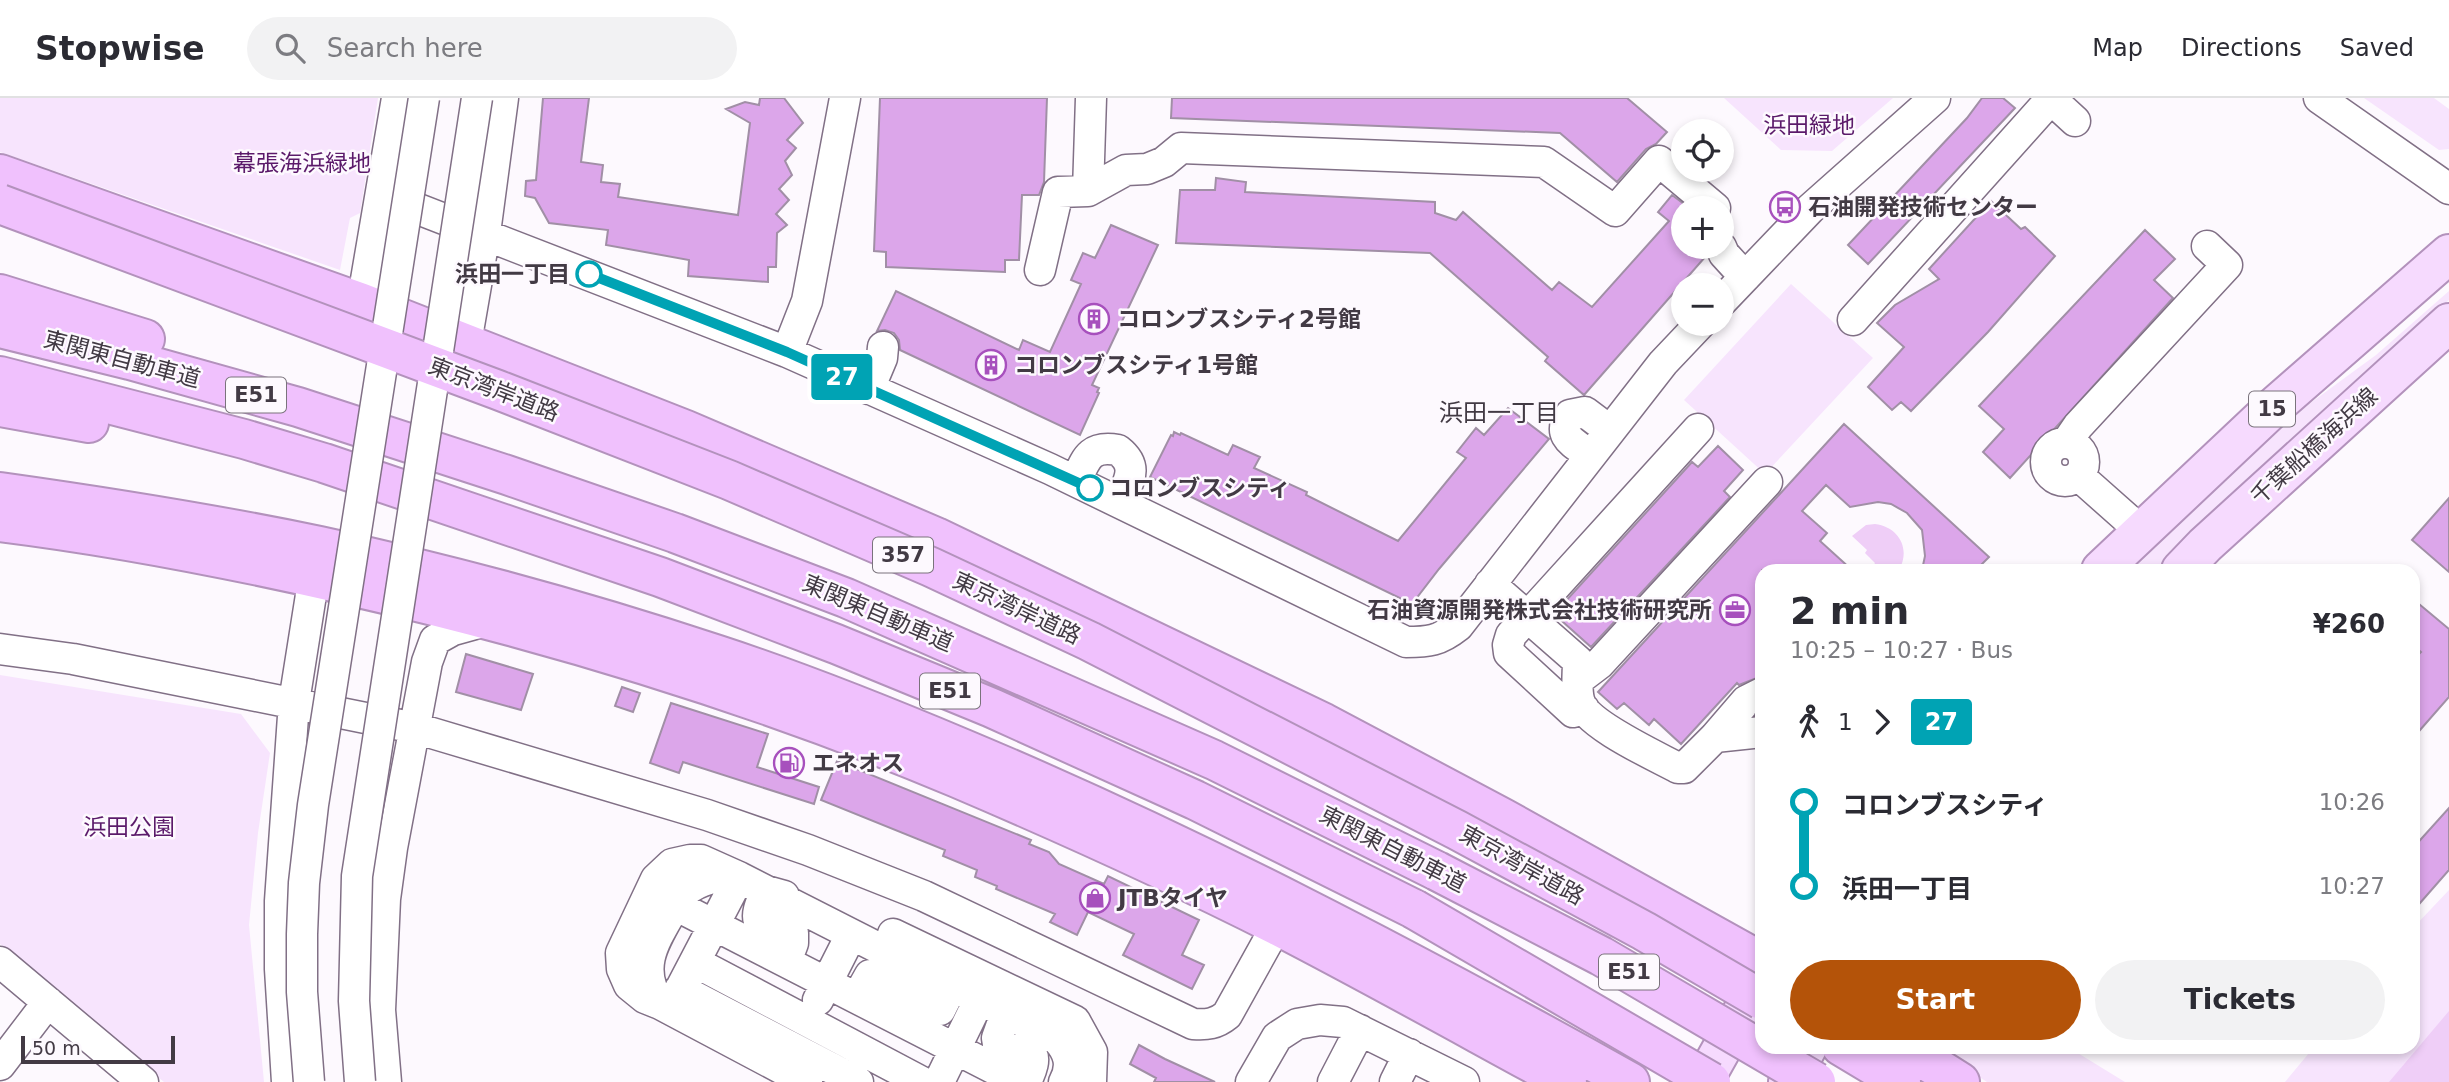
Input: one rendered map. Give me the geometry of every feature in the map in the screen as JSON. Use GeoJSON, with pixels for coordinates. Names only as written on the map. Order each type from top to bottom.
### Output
{"type":"FeatureCollection","features":[{"type":"Feature","properties":{"kind":"highway"},"geometry":{"type":"LineString","coordinates":[[0,174],[362,303],[687,430],[974,554],[1324,723],[1755,958]]}},
{"type":"Feature","properties":{"kind":"highway","name":"東京湾岸道路"},"geometry":{"type":"LineString","coordinates":[[0,204],[601,430],[729,480],[931,567],[1089,641],[1457,830],[1644,931],[1755,996]]}},
{"type":"Feature","properties":{"kind":"highway"},"geometry":{"type":"LineString","coordinates":[[0,294],[180,350],[298,407]]}},
{"type":"Feature","properties":{"kind":"highway","name":"東関東自動車道"},"geometry":{"type":"LineString","coordinates":[[0,328],[130,360],[298,407],[675,533],[846,598],[1214,760],[1366,834],[1601,956],[1755,1046]]}},
{"type":"Feature","properties":{"kind":"highway","name":"東関東自動車道"},"geometry":{"type":"LineString","coordinates":[[0,376],[244,439],[324,463],[660,577],[836,644],[992,708],[1195,800],[1415,909],[1712,1082]]}},
{"type":"Feature","properties":{"kind":"highway"},"geometry":{"type":"LineString","coordinates":[[0,407],[154,435],[244,439]]}},
{"type":"Feature","properties":{"kind":"highway"},"geometry":{"type":"LineString","coordinates":[[0,492],[192,522],[402,566],[602,620],[718,655],[808,687],[1007,767],[1170,839],[1437,974],[1630,1082]]}},
{"type":"Feature","properties":{"kind":"highway"},"geometry":{"type":"LineString","coordinates":[[0,522],[150,545],[314,576],[490,620],[715,687],[956,778],[1145,862],[1277,925],[1567,1082]]}},
{"type":"Feature","properties":{"kind":"highway","name":"東関東自動車道"},"geometry":{"type":"LineString","coordinates":[[1768,1054],[1816,1082]]}},
{"type":"Feature","properties":{"kind":"highway"},"geometry":{"type":"LineString","coordinates":[[1855,1054],[1901,1082]]}},
{"type":"Feature","properties":{"kind":"highway"},"geometry":{"type":"LineString","coordinates":[[1916,1054],[1960,1082]]}},
{"type":"Feature","properties":{"kind":"main road","name":"15"},"geometry":{"type":"LineString","coordinates":[[2107,564],[2275,406],[2449,254]]}},
{"type":"Feature","properties":{"kind":"main road","name":"千葉船橋海浜線"},"geometry":{"type":"LineString","coordinates":[[2187,564],[2449,323]]}},
{"type":"Feature","properties":{"kind":"main road"},"geometry":{"type":"LineString","coordinates":[[1703,1082],[1755,989]]}},
{"type":"Feature","properties":{"kind":"main road"},"geometry":{"type":"LineString","coordinates":[[1788,1082],[1804,1054]]}},
{"type":"Feature","properties":{"kind":"street"},"geometry":{"type":"LineString","coordinates":[[362,303],[383,195],[397,98]]}},
{"type":"Feature","properties":{"kind":"street"},"geometry":{"type":"LineString","coordinates":[[309,1082],[302,992],[302,934],[313,805],[424,98]]}},
{"type":"Feature","properties":{"kind":"street"},"geometry":{"type":"LineString","coordinates":[[360,1082],[354,1001],[357,876],[477,98]]}},
{"type":"Feature","properties":{"kind":"street"},"geometry":{"type":"LineString","coordinates":[[466,344],[485,233],[503,98]]}},
{"type":"Feature","properties":{"kind":"street"},"geometry":{"type":"LineString","coordinates":[[787,352],[807,301],[845,98]]}},
{"type":"Feature","properties":{"kind":"street"},"geometry":{"type":"LineString","coordinates":[[1088,191],[1091,98]]}},
{"type":"Feature","properties":{"kind":"street"},"geometry":{"type":"LineString","coordinates":[[1734,288],[1810,209],[1935,98]]}},
{"type":"Feature","properties":{"kind":"street"},"geometry":{"type":"LineString","coordinates":[[2319,98],[2449,189]]}},
{"type":"Feature","properties":{"kind":"street"},"geometry":{"type":"LineString","coordinates":[[1853,320],[2051,99],[2075,121]]}},
{"type":"Feature","properties":{"kind":"street"},"geometry":{"type":"LineString","coordinates":[[1040,270],[1058,192],[1088,191],[1126,170],[1147,169],[1164,162],[1181,148],[1544,162],[1615,211],[1659,161],[1701,196]]}},
{"type":"Feature","properties":{"kind":"street"},"geometry":{"type":"LineString","coordinates":[[383,195],[787,352],[1076,481],[1406,642],[1432,642],[1458,626],[1609,430],[1689,336]]}},
{"type":"Feature","properties":{"kind":"street"},"geometry":{"type":"LineString","coordinates":[[2141,531],[2079,476],[2061,481],[2050,474],[2046,462],[2050,450],[2067,442],[2078,426],[2227,265],[2207,246]]}},
{"type":"Feature","properties":{"kind":"street"},"geometry":{"type":"LineString","coordinates":[[1729,259],[1745,277]]}},
{"type":"Feature","properties":{"kind":"street"},"geometry":{"type":"LineString","coordinates":[[869,389],[882,358],[883,346]]}},
{"type":"Feature","properties":{"kind":"street"},"geometry":{"type":"LineString","coordinates":[[1590,455],[1567,438],[1565,423],[1570,415],[1585,412],[1609,430]]}},
{"type":"Feature","properties":{"kind":"street"},"geometry":{"type":"LineString","coordinates":[[1584,709],[1573,712],[1509,653],[1511,635],[1698,429]]}},
{"type":"Feature","properties":{"kind":"street"},"geometry":{"type":"LineString","coordinates":[[1076,481],[1091,453],[1118,450],[1128,460],[1132,472],[1120,502]]}},
{"type":"Feature","properties":{"kind":"street"},"geometry":{"type":"LineString","coordinates":[[1578,680],[1600,664],[1767,482]]}},
{"type":"Feature","properties":{"kind":"street"},"geometry":{"type":"LineString","coordinates":[[287,1082],[280,969],[280,901],[294,702],[314,576]]}},
{"type":"Feature","properties":{"kind":"street"},"geometry":{"type":"LineString","coordinates":[[1490,584],[1578,661],[1579,701],[1584,709],[1605,728],[1678,768],[1684,768],[1746,701],[1755,696]]}},
{"type":"Feature","properties":{"kind":"street"},"geometry":{"type":"LineString","coordinates":[[386,1082],[380,1010],[385,899],[427,662],[435,640],[453,630],[490,620]]}},
{"type":"Feature","properties":{"kind":"street"},"geometry":{"type":"LineString","coordinates":[[0,649],[73,659],[415,728],[707,815],[808,850],[924,896],[1194,1024],[1207,1025],[1227,1015],[1277,925]]}},
{"type":"Feature","properties":{"kind":"street"},"geometry":{"type":"LineString","coordinates":[[1715,737],[1755,733]]}},
{"type":"Feature","properties":{"kind":"street"},"geometry":{"type":"LineString","coordinates":[[739,877],[678,988],[645,998],[629,985],[622,969],[621,953],[656,879],[672,864],[701,860],[739,877],[1057,1039],[1066,1049],[1069,1062],[1065,1082]]}},
{"type":"Feature","properties":{"kind":"street"},"geometry":{"type":"LineString","coordinates":[[739,877],[716,877],[698,883],[680,896],[648,956],[649,981],[653,995],[678,988],[858,1082]]}},
{"type":"Feature","properties":{"kind":"street"},"geometry":{"type":"LineString","coordinates":[[766,891],[759,909],[759,921],[767,926],[787,927],[793,933],[793,943],[786,962]]}},
{"type":"Feature","properties":{"kind":"street"},"geometry":{"type":"LineString","coordinates":[[766,891],[846,912],[1075,1021],[1091,1052],[1091,1082]]}},
{"type":"Feature","properties":{"kind":"street"},"geometry":{"type":"LineString","coordinates":[[675,905],[1020,1082]]}},
{"type":"Feature","properties":{"kind":"street"},"geometry":{"type":"LineString","coordinates":[[798,1051],[826,983],[851,935]]}},
{"type":"Feature","properties":{"kind":"street"},"geometry":{"type":"LineString","coordinates":[[0,962],[143,1082]]}},
{"type":"Feature","properties":{"kind":"street"},"geometry":{"type":"LineString","coordinates":[[857,998],[870,975],[896,988],[908,963]]}},
{"type":"Feature","properties":{"kind":"street"},"geometry":{"type":"LineString","coordinates":[[902,1021],[914,997],[940,1010],[952,986]]}},
{"type":"Feature","properties":{"kind":"street"},"geometry":{"type":"LineString","coordinates":[[678,988],[798,1051],[889,1082]]}},
{"type":"Feature","properties":{"kind":"street"},"geometry":{"type":"LineString","coordinates":[[939,1082],[979,1000]]}},
{"type":"Feature","properties":{"kind":"street"},"geometry":{"type":"LineString","coordinates":[[0,1065],[48,1002]]}},
{"type":"Feature","properties":{"kind":"street"},"geometry":{"type":"LineString","coordinates":[[1006,1013],[997,1038],[999,1044],[1006,1049],[1028,1050],[1031,1054],[1031,1070],[1026,1082]]}},
{"type":"Feature","properties":{"kind":"street"},"geometry":{"type":"LineString","coordinates":[[1251,1082],[1277,1037],[1297,1024],[1331,1020],[1360,1030],[1446,1078]]}},
{"type":"Feature","properties":{"kind":"street"},"geometry":{"type":"LineString","coordinates":[[1333,1082],[1360,1030]]}},
{"type":"Feature","properties":{"kind":"street"},"geometry":{"type":"LineString","coordinates":[[798,1051],[922,1082]]}},
{"type":"Feature","properties":{"kind":"street"},"geometry":{"type":"LineString","coordinates":[[1395,1082],[1409,1055]]}},
{"type":"Feature","properties":{"kind":"green space","name":"幕張海浜緑地"},"geometry":{"type":"Polygon","coordinates":[[[0,98],[378,98],[360,213],[350,218],[340,270],[0,152],[0,98]]]}},
{"type":"Feature","properties":{"kind":"green space","name":"浜田緑地"},"geometry":{"type":"Polygon","coordinates":[[[1724,98],[1893,98],[1832,151],[1781,150],[1724,98]]]}},
{"type":"Feature","properties":{"kind":"green space"},"geometry":{"type":"Polygon","coordinates":[[[2364,98],[2434,98],[2449,109],[2449,149],[2439,150],[2364,98]]]}},
{"type":"Feature","properties":{"kind":"green space"},"geometry":{"type":"Polygon","coordinates":[[[1791,284],[1873,358],[1765,474],[1684,400],[1791,284]]]}},
{"type":"Feature","properties":{"kind":"green space"},"geometry":{"type":"Polygon","coordinates":[[[2449,291],[2449,300],[2328,407],[2163,564],[2135,564],[2305,407],[2376,355],[2449,291]]]}},
{"type":"Feature","properties":{"kind":"green space","name":"浜田公園"},"geometry":{"type":"Polygon","coordinates":[[[0,675],[241,714],[270,753],[258,833],[249,925],[264,1082],[164,1082],[0,944],[0,675]]]}},
{"type":"Feature","properties":{"kind":"green space"},"geometry":{"type":"Polygon","coordinates":[[[2449,890],[2449,1082],[2285,1082],[2308,1054],[2420,1054],[2420,921],[2449,890]]]}},
{"type":"Feature","properties":{"kind":"green space"},"geometry":{"type":"Polygon","coordinates":[[[1944,1054],[2079,1054],[2125,1082],[1987,1082],[1944,1054]]]}},
{"type":"Feature","properties":{"kind":"shaded area"},"geometry":{"type":"Polygon","coordinates":[[[1866,525],[1883,526],[1896,534],[1903,547],[1901,564],[1874,564],[1865,553],[1867,550],[1852,536],[1866,525]]]}},
{"type":"Feature","properties":{"kind":"shaded area"},"geometry":{"type":"Polygon","coordinates":[[[2449,1011],[2449,1082],[2389,1082],[2413,1054],[2420,1054],[2420,1045],[2449,1011]]]}},
{"type":"Feature","properties":{"kind":"building"},"geometry":{"type":"Polygon","coordinates":[[[543,98],[589,98],[581,162],[603,165],[601,182],[620,184],[618,197],[738,215],[750,123],[726,109],[745,102],[759,105],[760,98],[784,98],[803,123],[787,140],[796,148],[785,161],[792,175],[779,189],[789,200],[776,214],[787,225],[777,233],[776,267],[768,267],[768,282],[688,276],[689,260],[606,245],[608,230],[549,223],[535,198],[525,196],[526,181],[536,180],[543,98]]]}},
{"type":"Feature","properties":{"kind":"building"},"geometry":{"type":"Polygon","coordinates":[[[880,98],[1047,98],[1044,182],[1039,195],[1022,195],[1019,260],[1005,260],[1005,272],[886,267],[886,252],[874,251],[880,98]]]}},
{"type":"Feature","properties":{"kind":"building"},"geometry":{"type":"Polygon","coordinates":[[[1172,98],[1627,98],[1667,132],[1656,144],[1646,149],[1617,182],[1560,133],[1171,118],[1172,98]]]}},
{"type":"Feature","properties":{"kind":"building"},"geometry":{"type":"Polygon","coordinates":[[[1982,98],[2003,98],[2015,108],[1868,264],[1848,245],[1967,118],[1982,98]]]}},
{"type":"Feature","properties":{"kind":"building"},"geometry":{"type":"Polygon","coordinates":[[[1216,178],[1246,182],[1245,192],[1435,202],[1435,213],[1456,220],[1463,212],[1552,290],[1559,282],[1592,307],[1669,221],[1658,212],[1671,196],[1671,259],[1703,259],[1691,273],[1671,273],[1671,296],[1584,395],[1545,361],[1548,357],[1430,253],[1176,243],[1180,190],[1215,190],[1216,178]]]}},
{"type":"Feature","properties":{"kind":"building"},"geometry":{"type":"Polygon","coordinates":[[[1991,201],[2021,229],[2025,227],[2055,256],[1988,332],[1911,411],[1901,402],[1892,410],[1868,387],[1904,347],[1877,323],[1895,305],[1939,279],[1929,269],[1991,201]]]}},
{"type":"Feature","properties":{"kind":"building"},"geometry":{"type":"Polygon","coordinates":[[[1111,225],[1158,245],[1092,385],[1099,388],[1099,393],[1080,435],[900,350],[899,340],[894,333],[877,331],[896,291],[1019,350],[1023,340],[1050,352],[1081,284],[1071,280],[1083,253],[1095,258],[1111,225]]]}},
{"type":"Feature","properties":{"kind":"building"},"geometry":{"type":"Polygon","coordinates":[[[2145,230],[2175,259],[2154,280],[2173,298],[2010,478],[1983,452],[2004,429],[1979,406],[2145,230]]]}},
{"type":"Feature","properties":{"kind":"building"},"geometry":{"type":"Polygon","coordinates":[[[1508,408],[1549,439],[1412,604],[1150,477],[1174,432],[1228,455],[1233,445],[1260,457],[1254,468],[1307,492],[1306,495],[1398,541],[1466,458],[1457,452],[1476,428],[1484,435],[1508,408]]]}},
{"type":"Feature","properties":{"kind":"building"},"geometry":{"type":"Polygon","coordinates":[[[1844,424],[1989,557],[1982,564],[1923,564],[1922,530],[1907,513],[1891,504],[1878,502],[1850,507],[1826,485],[1802,511],[1827,533],[1820,541],[1845,564],[1755,564],[1755,679],[1739,685],[1737,683],[1681,744],[1654,719],[1649,725],[1624,703],[1617,709],[1598,692],[1844,424]]]}},
{"type":"Feature","properties":{"kind":"building"},"geometry":{"type":"Polygon","coordinates":[[[1718,446],[1743,470],[1724,491],[1730,497],[1591,647],[1554,614],[1692,462],[1698,467],[1718,446]]]}},
{"type":"Feature","properties":{"kind":"building"},"geometry":{"type":"Polygon","coordinates":[[[2449,498],[2449,572],[2412,540],[2449,498]]]}},
{"type":"Feature","properties":{"kind":"building"},"geometry":{"type":"Polygon","coordinates":[[[2420,605],[2449,629],[2449,697],[2420,730],[2420,653],[2420,605]]]}},
{"type":"Feature","properties":{"kind":"building"},"geometry":{"type":"Polygon","coordinates":[[[466,654],[533,674],[521,710],[456,692],[466,654]]]}},
{"type":"Feature","properties":{"kind":"building"},"geometry":{"type":"Polygon","coordinates":[[[622,687],[640,693],[633,712],[615,706],[622,687]]]}},
{"type":"Feature","properties":{"kind":"building"},"geometry":{"type":"Polygon","coordinates":[[[671,703],[768,734],[757,767],[819,787],[814,804],[683,762],[679,773],[650,763],[671,703]]]}},
{"type":"Feature","properties":{"kind":"building"},"geometry":{"type":"Polygon","coordinates":[[[837,761],[1031,840],[1029,844],[1049,852],[1059,864],[1104,884],[1108,876],[1199,920],[1182,955],[1204,965],[1192,989],[1123,955],[1134,934],[1088,912],[1077,935],[1050,922],[1055,914],[975,877],[977,870],[943,856],[945,850],[821,800],[837,761]]]}},
{"type":"Feature","properties":{"kind":"building"},"geometry":{"type":"Polygon","coordinates":[[[2449,808],[2449,870],[2420,903],[2420,840],[2449,808]]]}},
{"type":"Feature","properties":{"kind":"building"},"geometry":{"type":"Polygon","coordinates":[[[1139,1045],[1215,1082],[1154,1082],[1156,1078],[1130,1064],[1139,1045]]]}},
{"type":"Feature","properties":{"kind":"bus line","name":"27"},"geometry":{"type":"LineString","coordinates":[[589,274],[787,352],[1090,488]]}},
{"type":"Feature","properties":{"kind":"place","name":"石油開発技術センター"},"geometry":{"type":"Point","coordinates":[1785,207]}},
{"type":"Feature","properties":{"kind":"place","name":"浜田一丁目"},"geometry":{"type":"Point","coordinates":[589,274]}},
{"type":"Feature","properties":{"kind":"place","name":"コロンブスシティ2号館"},"geometry":{"type":"Point","coordinates":[1094,319]}},
{"type":"Feature","properties":{"kind":"place","name":"コロンブスシティ1号館"},"geometry":{"type":"Point","coordinates":[991,365]}},
{"type":"Feature","properties":{"kind":"place","name":"コロンブスシティ"},"geometry":{"type":"Point","coordinates":[1090,488]}},
{"type":"Feature","properties":{"kind":"place","name":"石油資源開発株式会社技術研究所"},"geometry":{"type":"Point","coordinates":[1735,610]}},
{"type":"Feature","properties":{"kind":"place","name":"エネオス"},"geometry":{"type":"Point","coordinates":[789,763]}},
{"type":"Feature","properties":{"kind":"place","name":"JTBタイヤ"},"geometry":{"type":"Point","coordinates":[1095,898]}},
{"type":"Feature","properties":{"kind":"district","name":"浜田一丁目"},"geometry":{"type":"Point","coordinates":[1499,413]}}]}
